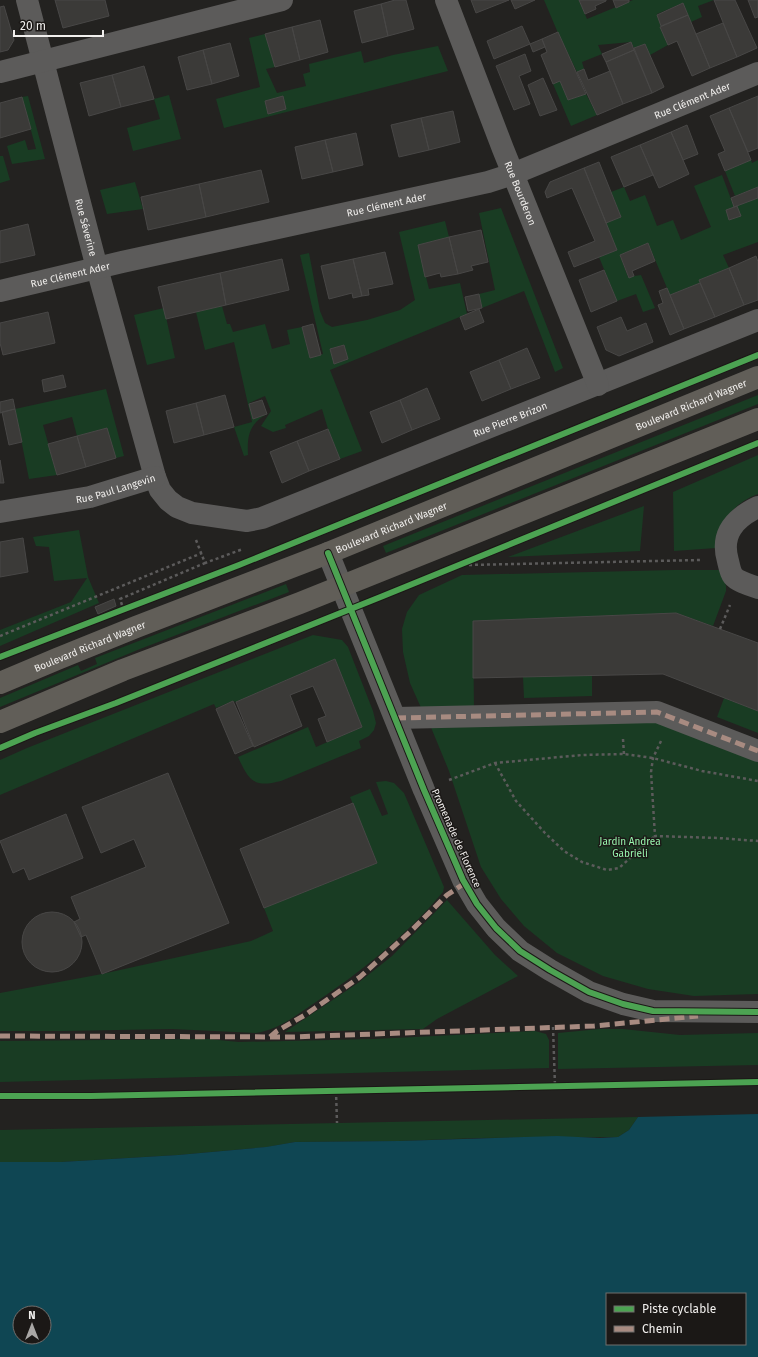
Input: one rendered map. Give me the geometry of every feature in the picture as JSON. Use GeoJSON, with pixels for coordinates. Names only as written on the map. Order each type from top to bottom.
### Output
{"type":"FeatureCollection","features":[{"type":"Feature","properties":{"kind":"main road","name":"Boulevard Richard Wagner"},"geometry":{"type":"LineString","coordinates":[[0,683],[129,630],[328,553],[758,377]]}},
{"type":"Feature","properties":{"kind":"main road"},"geometry":{"type":"LineString","coordinates":[[0,722],[123,670],[341,586],[758,419]]}},
{"type":"Feature","properties":{"kind":"street","name":"Rue Séverine"},"geometry":{"type":"LineString","coordinates":[[27,0],[97,268],[155,477]]}},
{"type":"Feature","properties":{"kind":"street"},"geometry":{"type":"LineString","coordinates":[[0,72],[282,0]]}},
{"type":"Feature","properties":{"kind":"street","name":"Rue Bourderon"},"geometry":{"type":"LineString","coordinates":[[446,0],[513,174],[598,385]]}},
{"type":"Feature","properties":{"kind":"street","name":"Rue Clément Ader"},"geometry":{"type":"LineString","coordinates":[[0,291],[97,268],[488,182],[513,174],[758,73]]}},
{"type":"Feature","properties":{"kind":"street","name":"Rue Pierre Brizon"},"geometry":{"type":"LineString","coordinates":[[262,518],[758,320]]}},
{"type":"Feature","properties":{"kind":"street","name":"Rue Paul Langevin"},"geometry":{"type":"LineString","coordinates":[[0,512],[90,497],[155,477],[160,490],[168,500],[177,507],[192,513],[247,521],[262,518]]}},
{"type":"Feature","properties":{"kind":"street"},"geometry":{"type":"LineString","coordinates":[[758,507],[746,513],[729,530],[726,554],[733,576],[740,581],[758,588]]}},
{"type":"Feature","properties":{"kind":"street","name":"Promenade de Florence"},"geometry":{"type":"LineString","coordinates":[[328,553],[424,790],[463,880],[477,904],[496,928],[520,951],[550,970],[589,992],[624,1004],[653,1011],[758,1012]]}},
{"type":"Feature","properties":{"kind":"street"},"geometry":{"type":"LineString","coordinates":[[396,718],[657,712],[758,751]]}},
{"type":"Feature","properties":{"kind":"path"},"geometry":{"type":"LineString","coordinates":[[0,636],[202,553]]}},
{"type":"Feature","properties":{"kind":"path"},"geometry":{"type":"LineString","coordinates":[[466,565],[675,561]]}},
{"type":"Feature","properties":{"kind":"path"},"geometry":{"type":"LineString","coordinates":[[120,599],[205,563]]}},
{"type":"Feature","properties":{"kind":"path"},"geometry":{"type":"LineString","coordinates":[[655,836],[652,772],[653,758],[661,740]]}},
{"type":"Feature","properties":{"kind":"path"},"geometry":{"type":"LineString","coordinates":[[424,790],[496,763],[582,755],[624,754],[653,758],[702,771],[758,781]]}},
{"type":"Feature","properties":{"kind":"path"},"geometry":{"type":"LineString","coordinates":[[496,763],[516,801],[545,833],[582,862],[607,870],[619,868],[655,836],[758,841]]}},
{"type":"Feature","properties":{"kind":"path"},"geometry":{"type":"LineString","coordinates":[[553,1027],[555,1086]]}},
{"type":"Feature","properties":{"kind":"path"},"geometry":{"type":"LineString","coordinates":[[336,1091],[337,1123]]}},
{"type":"Feature","properties":{"kind":"green space"},"geometry":{"type":"Polygon","coordinates":[[[544,0],[579,0],[587,19],[633,0],[714,0],[698,6],[702,17],[691,22],[683,3],[657,14],[660,27],[668,45],[650,55],[645,44],[634,48],[631,42],[598,45],[602,54],[582,62],[584,69],[577,72],[544,0]]]}},
{"type":"Feature","properties":{"kind":"green space"},"geometry":{"type":"Polygon","coordinates":[[[265,34],[275,67],[266,69],[277,93],[306,86],[303,74],[310,72],[309,64],[361,51],[364,63],[393,55],[438,46],[448,71],[224,128],[216,99],[260,87],[249,38],[265,34]],[[283,96],[265,101],[268,114],[286,109],[283,96]]]}},
{"type":"Feature","properties":{"kind":"green space"},"geometry":{"type":"Polygon","coordinates":[[[560,81],[568,100],[586,94],[597,115],[571,126],[553,84],[560,81]]]}},
{"type":"Feature","properties":{"kind":"green space"},"geometry":{"type":"Polygon","coordinates":[[[169,95],[181,139],[133,151],[127,128],[160,119],[154,99],[169,95]]]}},
{"type":"Feature","properties":{"kind":"green space"},"geometry":{"type":"Polygon","coordinates":[[[28,96],[45,159],[12,164],[7,146],[25,140],[28,150],[36,149],[22,97],[28,96]]]}},
{"type":"Feature","properties":{"kind":"green space"},"geometry":{"type":"Polygon","coordinates":[[[0,156],[3,156],[10,180],[0,183],[0,156]]]}},
{"type":"Feature","properties":{"kind":"green space"},"geometry":{"type":"Polygon","coordinates":[[[751,160],[752,163],[758,160],[758,187],[735,196],[725,171],[751,160]]]}},
{"type":"Feature","properties":{"kind":"green space"},"geometry":{"type":"Polygon","coordinates":[[[722,175],[734,207],[758,198],[758,242],[723,255],[729,268],[699,280],[700,283],[670,295],[648,243],[620,255],[628,277],[641,275],[655,308],[643,312],[636,294],[617,301],[599,257],[617,250],[606,223],[621,217],[611,192],[624,187],[630,201],[645,195],[657,226],[673,220],[681,240],[711,227],[694,186],[722,175]]]}},
{"type":"Feature","properties":{"kind":"green space"},"geometry":{"type":"Polygon","coordinates":[[[135,182],[143,209],[107,214],[100,190],[135,182]]]}},
{"type":"Feature","properties":{"kind":"green space"},"geometry":{"type":"Polygon","coordinates":[[[501,208],[563,368],[555,372],[524,291],[482,308],[479,294],[495,290],[479,213],[501,208]]]}},
{"type":"Feature","properties":{"kind":"green space"},"geometry":{"type":"Polygon","coordinates":[[[445,221],[449,237],[418,245],[429,289],[460,283],[467,314],[330,370],[362,451],[340,459],[322,409],[285,425],[286,428],[273,432],[261,426],[271,411],[265,396],[249,403],[253,419],[267,414],[256,422],[250,431],[248,455],[244,456],[234,427],[252,422],[234,342],[205,350],[196,312],[222,306],[227,324],[230,324],[233,332],[265,324],[272,349],[290,344],[287,330],[302,327],[310,357],[323,354],[300,255],[309,253],[320,311],[325,323],[332,327],[367,320],[400,310],[415,300],[399,232],[445,221]],[[344,345],[330,349],[334,363],[348,359],[344,345]]]}},
{"type":"Feature","properties":{"kind":"green space"},"geometry":{"type":"Polygon","coordinates":[[[164,308],[175,358],[147,365],[134,315],[164,308]]]}},
{"type":"Feature","properties":{"kind":"green space"},"geometry":{"type":"Polygon","coordinates":[[[106,389],[124,456],[116,458],[107,428],[77,436],[72,417],[43,425],[57,475],[29,479],[15,409],[106,389]]]}},
{"type":"Feature","properties":{"kind":"green space"},"geometry":{"type":"Polygon","coordinates":[[[758,395],[758,404],[386,553],[383,546],[758,395]]]}},
{"type":"Feature","properties":{"kind":"green space"},"geometry":{"type":"Polygon","coordinates":[[[758,455],[758,494],[741,503],[729,515],[720,530],[716,548],[674,551],[673,492],[758,455]]]}},
{"type":"Feature","properties":{"kind":"green space"},"geometry":{"type":"Polygon","coordinates":[[[644,506],[640,551],[508,557],[644,506]]]}},
{"type":"Feature","properties":{"kind":"green space"},"geometry":{"type":"Polygon","coordinates":[[[79,530],[88,577],[99,603],[0,646],[0,630],[71,602],[87,578],[54,581],[49,547],[36,546],[33,537],[79,530]]]}},
{"type":"Feature","properties":{"kind":"green space"},"geometry":{"type":"Polygon","coordinates":[[[721,570],[726,591],[713,626],[676,613],[473,621],[474,710],[422,710],[410,683],[403,652],[402,629],[407,612],[419,595],[462,575],[721,570]]]}},
{"type":"Feature","properties":{"kind":"green space"},"geometry":{"type":"Polygon","coordinates":[[[286,584],[289,592],[140,649],[0,707],[0,698],[78,665],[81,671],[97,664],[95,658],[286,584]]]}},
{"type":"Feature","properties":{"kind":"green space"},"geometry":{"type":"Polygon","coordinates":[[[313,635],[342,640],[348,647],[373,711],[376,723],[374,730],[369,736],[359,741],[361,748],[281,781],[264,784],[258,783],[249,777],[238,757],[308,727],[316,747],[362,727],[335,659],[236,702],[233,701],[216,708],[214,704],[0,795],[0,760],[313,635]]]}},
{"type":"Feature","properties":{"kind":"green space"},"geometry":{"type":"Polygon","coordinates":[[[592,675],[592,696],[524,698],[523,677],[592,675]]]}},
{"type":"Feature","properties":{"kind":"green space"},"geometry":{"type":"Polygon","coordinates":[[[724,698],[758,711],[758,733],[717,717],[724,698]]]}},
{"type":"Feature","properties":{"kind":"green space","name":"Jardin Andrea Gabrieli"},"geometry":{"type":"Polygon","coordinates":[[[655,719],[758,761],[758,994],[694,996],[648,989],[603,976],[557,953],[524,926],[501,899],[481,867],[449,771],[430,725],[655,719]]]}},
{"type":"Feature","properties":{"kind":"green space"},"geometry":{"type":"Polygon","coordinates":[[[386,781],[394,783],[404,793],[444,887],[443,892],[414,924],[382,952],[331,992],[293,1018],[272,1029],[256,1033],[172,1029],[0,1031],[0,993],[102,974],[251,941],[273,931],[264,908],[377,863],[350,797],[370,789],[382,816],[388,814],[376,782],[386,781]]]}},
{"type":"Feature","properties":{"kind":"green space"},"geometry":{"type":"Polygon","coordinates":[[[447,900],[495,955],[518,976],[437,1019],[423,1029],[285,1032],[358,983],[392,956],[447,900]]]}},
{"type":"Feature","properties":{"kind":"green space"},"geometry":{"type":"Polygon","coordinates":[[[599,1029],[623,1029],[680,1035],[758,1033],[758,1065],[558,1069],[558,1033],[599,1029]]]}},
{"type":"Feature","properties":{"kind":"green space"},"geometry":{"type":"Polygon","coordinates":[[[535,1031],[546,1034],[549,1040],[549,1068],[0,1082],[0,1041],[208,1039],[239,1042],[374,1039],[535,1031]]]}},
{"type":"Feature","properties":{"kind":"green space"},"geometry":{"type":"Polygon","coordinates":[[[638,1117],[629,1130],[618,1137],[295,1142],[267,1147],[178,1155],[61,1162],[0,1162],[0,1130],[638,1117]]]}},
{"type":"Feature","properties":{"kind":"water"},"geometry":{"type":"Polygon","coordinates":[[[758,1114],[758,1357],[0,1357],[0,1162],[61,1162],[178,1155],[266,1147],[295,1142],[399,1141],[557,1136],[600,1138],[618,1137],[629,1130],[638,1117],[758,1114]]]}},
{"type":"Feature","properties":{"kind":"building"},"geometry":{"type":"Polygon","coordinates":[[[55,0],[105,0],[109,16],[63,28],[55,0]]]}},
{"type":"Feature","properties":{"kind":"building"},"geometry":{"type":"Polygon","coordinates":[[[395,0],[406,0],[414,29],[388,36],[381,4],[395,0]]]}},
{"type":"Feature","properties":{"kind":"building"},"geometry":{"type":"Polygon","coordinates":[[[471,0],[509,0],[476,13],[471,0]]]}},
{"type":"Feature","properties":{"kind":"building"},"geometry":{"type":"Polygon","coordinates":[[[511,0],[535,0],[515,9],[511,0]]]}},
{"type":"Feature","properties":{"kind":"building"},"geometry":{"type":"Polygon","coordinates":[[[579,0],[606,1],[595,6],[596,9],[585,14],[579,0]]]}},
{"type":"Feature","properties":{"kind":"building"},"geometry":{"type":"Polygon","coordinates":[[[613,0],[629,0],[629,2],[616,8],[613,0]]]}},
{"type":"Feature","properties":{"kind":"building"},"geometry":{"type":"Polygon","coordinates":[[[714,0],[735,0],[757,48],[737,57],[714,0]]]}},
{"type":"Feature","properties":{"kind":"building"},"geometry":{"type":"Polygon","coordinates":[[[748,0],[758,0],[758,17],[755,18],[748,0]]]}},
{"type":"Feature","properties":{"kind":"building"},"geometry":{"type":"Polygon","coordinates":[[[683,3],[688,15],[661,26],[657,15],[683,3]]]}},
{"type":"Feature","properties":{"kind":"building"},"geometry":{"type":"Polygon","coordinates":[[[381,4],[388,36],[362,43],[354,11],[381,4]]]}},
{"type":"Feature","properties":{"kind":"building"},"geometry":{"type":"Polygon","coordinates":[[[4,6],[14,40],[8,50],[0,52],[0,7],[4,6]]]}},
{"type":"Feature","properties":{"kind":"building"},"geometry":{"type":"Polygon","coordinates":[[[688,15],[710,68],[692,76],[677,41],[668,45],[660,27],[688,15]]]}},
{"type":"Feature","properties":{"kind":"building"},"geometry":{"type":"Polygon","coordinates":[[[320,20],[328,52],[300,60],[292,27],[320,20]]]}},
{"type":"Feature","properties":{"kind":"building"},"geometry":{"type":"Polygon","coordinates":[[[723,23],[737,57],[710,68],[696,34],[723,23]]]}},
{"type":"Feature","properties":{"kind":"building"},"geometry":{"type":"Polygon","coordinates":[[[522,26],[530,44],[494,59],[487,41],[522,26]]]}},
{"type":"Feature","properties":{"kind":"building"},"geometry":{"type":"Polygon","coordinates":[[[292,27],[300,60],[275,67],[265,34],[292,27]]]}},
{"type":"Feature","properties":{"kind":"building"},"geometry":{"type":"Polygon","coordinates":[[[558,32],[586,94],[568,100],[560,81],[553,84],[541,55],[547,52],[542,39],[558,32]]]}},
{"type":"Feature","properties":{"kind":"building"},"geometry":{"type":"Polygon","coordinates":[[[542,39],[545,47],[533,52],[530,44],[542,39]]]}},
{"type":"Feature","properties":{"kind":"building"},"geometry":{"type":"Polygon","coordinates":[[[631,42],[634,50],[606,62],[602,54],[631,42]]]}},
{"type":"Feature","properties":{"kind":"building"},"geometry":{"type":"Polygon","coordinates":[[[230,43],[239,76],[212,84],[203,50],[230,43]]]}},
{"type":"Feature","properties":{"kind":"building"},"geometry":{"type":"Polygon","coordinates":[[[645,44],[664,87],[652,93],[634,48],[645,44]]]}},
{"type":"Feature","properties":{"kind":"building"},"geometry":{"type":"Polygon","coordinates":[[[203,50],[212,84],[187,90],[178,57],[203,50]]]}},
{"type":"Feature","properties":{"kind":"building"},"geometry":{"type":"Polygon","coordinates":[[[634,50],[652,93],[623,104],[606,62],[634,50]]]}},
{"type":"Feature","properties":{"kind":"building"},"geometry":{"type":"Polygon","coordinates":[[[525,54],[531,71],[519,76],[530,104],[514,110],[496,66],[525,54]]]}},
{"type":"Feature","properties":{"kind":"building"},"geometry":{"type":"Polygon","coordinates":[[[144,66],[154,99],[121,107],[112,75],[144,66]]]}},
{"type":"Feature","properties":{"kind":"building"},"geometry":{"type":"Polygon","coordinates":[[[584,69],[588,80],[610,71],[623,104],[597,115],[577,72],[584,69]]]}},
{"type":"Feature","properties":{"kind":"building"},"geometry":{"type":"Polygon","coordinates":[[[112,75],[121,107],[89,116],[80,83],[112,75]]]}},
{"type":"Feature","properties":{"kind":"building"},"geometry":{"type":"Polygon","coordinates":[[[543,78],[557,110],[540,116],[528,85],[543,78]]]}},
{"type":"Feature","properties":{"kind":"building"},"geometry":{"type":"Polygon","coordinates":[[[283,96],[286,109],[268,114],[265,101],[283,96]]]}},
{"type":"Feature","properties":{"kind":"building"},"geometry":{"type":"Polygon","coordinates":[[[758,96],[758,148],[748,152],[729,108],[758,96]]]}},
{"type":"Feature","properties":{"kind":"building"},"geometry":{"type":"Polygon","coordinates":[[[22,97],[31,129],[0,138],[0,103],[22,97]]]}},
{"type":"Feature","properties":{"kind":"building"},"geometry":{"type":"Polygon","coordinates":[[[729,108],[751,160],[725,171],[718,154],[725,151],[710,116],[729,108]]]}},
{"type":"Feature","properties":{"kind":"building"},"geometry":{"type":"Polygon","coordinates":[[[453,111],[460,142],[429,150],[421,118],[453,111]]]}},
{"type":"Feature","properties":{"kind":"building"},"geometry":{"type":"Polygon","coordinates":[[[421,118],[429,150],[399,157],[391,125],[421,118]]]}},
{"type":"Feature","properties":{"kind":"building"},"geometry":{"type":"Polygon","coordinates":[[[687,125],[698,154],[683,160],[671,132],[687,125]]]}},
{"type":"Feature","properties":{"kind":"building"},"geometry":{"type":"Polygon","coordinates":[[[671,132],[689,174],[659,188],[640,145],[671,132]]]}},
{"type":"Feature","properties":{"kind":"building"},"geometry":{"type":"Polygon","coordinates":[[[356,133],[363,165],[333,172],[325,140],[356,133]]]}},
{"type":"Feature","properties":{"kind":"building"},"geometry":{"type":"Polygon","coordinates":[[[325,140],[333,172],[302,179],[295,147],[325,140]]]}},
{"type":"Feature","properties":{"kind":"building"},"geometry":{"type":"Polygon","coordinates":[[[640,145],[653,175],[624,187],[611,157],[640,145]]]}},
{"type":"Feature","properties":{"kind":"building"},"geometry":{"type":"Polygon","coordinates":[[[599,162],[621,217],[606,223],[584,168],[599,162]]]}},
{"type":"Feature","properties":{"kind":"building"},"geometry":{"type":"Polygon","coordinates":[[[584,168],[617,250],[574,267],[568,252],[595,241],[572,188],[547,198],[545,192],[550,182],[584,168]]]}},
{"type":"Feature","properties":{"kind":"building"},"geometry":{"type":"Polygon","coordinates":[[[261,170],[269,202],[206,217],[199,184],[261,170]]]}},
{"type":"Feature","properties":{"kind":"building"},"geometry":{"type":"Polygon","coordinates":[[[199,184],[206,217],[148,230],[141,197],[199,184]]]}},
{"type":"Feature","properties":{"kind":"building"},"geometry":{"type":"Polygon","coordinates":[[[758,187],[758,198],[734,207],[731,198],[758,187]]]}},
{"type":"Feature","properties":{"kind":"building"},"geometry":{"type":"Polygon","coordinates":[[[737,206],[741,216],[729,220],[726,210],[737,206]]]}},
{"type":"Feature","properties":{"kind":"building"},"geometry":{"type":"Polygon","coordinates":[[[28,224],[35,255],[0,263],[0,231],[28,224]]]}},
{"type":"Feature","properties":{"kind":"building"},"geometry":{"type":"Polygon","coordinates":[[[481,230],[488,262],[471,266],[473,270],[458,274],[449,237],[481,230]]]}},
{"type":"Feature","properties":{"kind":"building"},"geometry":{"type":"Polygon","coordinates":[[[449,237],[458,274],[441,277],[440,273],[425,277],[418,245],[449,237]]]}},
{"type":"Feature","properties":{"kind":"building"},"geometry":{"type":"Polygon","coordinates":[[[648,243],[655,261],[632,271],[634,276],[629,278],[620,255],[648,243]]]}},
{"type":"Feature","properties":{"kind":"building"},"geometry":{"type":"Polygon","coordinates":[[[385,252],[393,284],[368,289],[369,295],[362,296],[353,259],[385,252]]]}},
{"type":"Feature","properties":{"kind":"building"},"geometry":{"type":"Polygon","coordinates":[[[756,256],[758,262],[758,300],[744,305],[729,268],[756,256]]]}},
{"type":"Feature","properties":{"kind":"building"},"geometry":{"type":"Polygon","coordinates":[[[282,259],[289,290],[226,305],[220,273],[282,259]]]}},
{"type":"Feature","properties":{"kind":"building"},"geometry":{"type":"Polygon","coordinates":[[[353,259],[362,296],[353,298],[352,293],[329,299],[321,266],[353,259]]]}},
{"type":"Feature","properties":{"kind":"building"},"geometry":{"type":"Polygon","coordinates":[[[729,268],[744,305],[715,317],[699,280],[729,268]]]}},
{"type":"Feature","properties":{"kind":"building"},"geometry":{"type":"Polygon","coordinates":[[[604,270],[617,301],[591,312],[579,280],[604,270]]]}},
{"type":"Feature","properties":{"kind":"building"},"geometry":{"type":"Polygon","coordinates":[[[220,273],[226,305],[166,319],[158,287],[220,273]]]}},
{"type":"Feature","properties":{"kind":"building"},"geometry":{"type":"Polygon","coordinates":[[[700,283],[715,317],[684,329],[670,295],[700,283]]]}},
{"type":"Feature","properties":{"kind":"building"},"geometry":{"type":"Polygon","coordinates":[[[667,288],[684,329],[670,335],[658,305],[663,303],[659,291],[667,288]]]}},
{"type":"Feature","properties":{"kind":"building"},"geometry":{"type":"Polygon","coordinates":[[[479,294],[482,308],[468,311],[465,297],[479,294]]]}},
{"type":"Feature","properties":{"kind":"building"},"geometry":{"type":"Polygon","coordinates":[[[479,309],[484,322],[465,330],[460,317],[479,309]]]}},
{"type":"Feature","properties":{"kind":"building"},"geometry":{"type":"Polygon","coordinates":[[[48,312],[55,343],[3,355],[0,343],[0,323],[48,312]]]}},
{"type":"Feature","properties":{"kind":"building"},"geometry":{"type":"Polygon","coordinates":[[[621,317],[627,331],[646,323],[653,342],[619,356],[606,350],[597,327],[621,317]]]}},
{"type":"Feature","properties":{"kind":"building"},"geometry":{"type":"Polygon","coordinates":[[[313,324],[321,355],[310,358],[302,327],[313,324]]]}},
{"type":"Feature","properties":{"kind":"building"},"geometry":{"type":"Polygon","coordinates":[[[344,345],[348,359],[334,364],[330,349],[344,345]]]}},
{"type":"Feature","properties":{"kind":"building"},"geometry":{"type":"Polygon","coordinates":[[[527,348],[540,378],[511,389],[499,360],[527,348]]]}},
{"type":"Feature","properties":{"kind":"building"},"geometry":{"type":"Polygon","coordinates":[[[499,360],[511,389],[482,401],[470,372],[499,360]]]}},
{"type":"Feature","properties":{"kind":"building"},"geometry":{"type":"Polygon","coordinates":[[[63,375],[66,387],[44,392],[42,380],[63,375]]]}},
{"type":"Feature","properties":{"kind":"building"},"geometry":{"type":"Polygon","coordinates":[[[427,388],[440,419],[412,430],[400,400],[427,388]]]}},
{"type":"Feature","properties":{"kind":"building"},"geometry":{"type":"Polygon","coordinates":[[[225,395],[234,427],[204,435],[196,403],[225,395]]]}},
{"type":"Feature","properties":{"kind":"building"},"geometry":{"type":"Polygon","coordinates":[[[13,399],[15,409],[0,413],[0,402],[13,399]]]}},
{"type":"Feature","properties":{"kind":"building"},"geometry":{"type":"Polygon","coordinates":[[[262,400],[267,414],[253,419],[249,404],[262,400]]]}},
{"type":"Feature","properties":{"kind":"building"},"geometry":{"type":"Polygon","coordinates":[[[400,400],[412,430],[382,443],[370,412],[400,400]]]}},
{"type":"Feature","properties":{"kind":"building"},"geometry":{"type":"Polygon","coordinates":[[[196,403],[204,435],[174,443],[166,411],[196,403]]]}},
{"type":"Feature","properties":{"kind":"building"},"geometry":{"type":"Polygon","coordinates":[[[15,409],[22,442],[9,445],[2,412],[15,409]]]}},
{"type":"Feature","properties":{"kind":"building"},"geometry":{"type":"Polygon","coordinates":[[[107,428],[116,458],[86,467],[77,436],[107,428]]]}},
{"type":"Feature","properties":{"kind":"building"},"geometry":{"type":"Polygon","coordinates":[[[328,429],[340,459],[309,471],[297,441],[328,429]]]}},
{"type":"Feature","properties":{"kind":"building"},"geometry":{"type":"Polygon","coordinates":[[[77,436],[86,467],[57,475],[48,444],[77,436]]]}},
{"type":"Feature","properties":{"kind":"building"},"geometry":{"type":"Polygon","coordinates":[[[297,441],[309,471],[282,483],[270,452],[297,441]]]}},
{"type":"Feature","properties":{"kind":"building"},"geometry":{"type":"Polygon","coordinates":[[[0,460],[4,483],[0,483],[0,460]]]}},
{"type":"Feature","properties":{"kind":"building"},"geometry":{"type":"Polygon","coordinates":[[[23,538],[28,572],[0,577],[0,542],[23,538]]]}},
{"type":"Feature","properties":{"kind":"building"},"geometry":{"type":"Polygon","coordinates":[[[114,599],[116,606],[98,614],[95,607],[114,599]]]}},
{"type":"Feature","properties":{"kind":"building"},"geometry":{"type":"Polygon","coordinates":[[[676,613],[758,643],[758,711],[663,674],[473,678],[473,621],[676,613]]]}},
{"type":"Feature","properties":{"kind":"building"},"geometry":{"type":"Polygon","coordinates":[[[335,659],[362,727],[327,742],[318,719],[326,716],[313,686],[290,695],[302,726],[254,747],[236,702],[335,659]]]}},
{"type":"Feature","properties":{"kind":"building"},"geometry":{"type":"Polygon","coordinates":[[[233,701],[253,746],[235,754],[216,709],[233,701]]]}},
{"type":"Feature","properties":{"kind":"building"},"geometry":{"type":"Polygon","coordinates":[[[168,773],[229,923],[102,974],[86,935],[81,937],[74,922],[80,919],[71,897],[146,867],[134,839],[101,853],[82,807],[168,773]]]}},
{"type":"Feature","properties":{"kind":"building"},"geometry":{"type":"Polygon","coordinates":[[[353,803],[377,863],[264,908],[240,849],[353,803]]]}},
{"type":"Feature","properties":{"kind":"building"},"geometry":{"type":"Polygon","coordinates":[[[66,814],[83,858],[29,880],[24,868],[13,873],[0,841],[66,814]]]}},
{"type":"Feature","properties":{"kind":"building"},"geometry":{"type":"Polygon","coordinates":[[[52,912],[69,917],[77,925],[82,942],[77,959],[69,967],[52,972],[35,967],[27,959],[22,942],[27,925],[35,917],[52,912]]]}},
{"type":"Feature","properties":{"kind":"marked path"},"geometry":{"type":"LineString","coordinates":[[396,718],[657,712],[758,751]]}},
{"type":"Feature","properties":{"kind":"marked path"},"geometry":{"type":"LineString","coordinates":[[270,1037],[360,977],[412,930],[447,895],[465,883]]}},
{"type":"Feature","properties":{"kind":"marked path"},"geometry":{"type":"LineString","coordinates":[[0,1036],[292,1037],[594,1026],[698,1016]]}},
{"type":"Feature","properties":{"kind":"cycle path"},"geometry":{"type":"LineString","coordinates":[[0,657],[239,565],[758,355]]}},
{"type":"Feature","properties":{"kind":"cycle path"},"geometry":{"type":"LineString","coordinates":[[0,748],[383,596],[758,443]]}},
{"type":"Feature","properties":{"kind":"cycle path"},"geometry":{"type":"LineString","coordinates":[[328,553],[424,790],[463,880],[477,904],[496,928],[520,951],[550,970],[589,992],[623,1004],[653,1011],[758,1012]]}},
{"type":"Feature","properties":{"kind":"cycle path"},"geometry":{"type":"LineString","coordinates":[[0,1096],[91,1096],[758,1082]]}}]}
